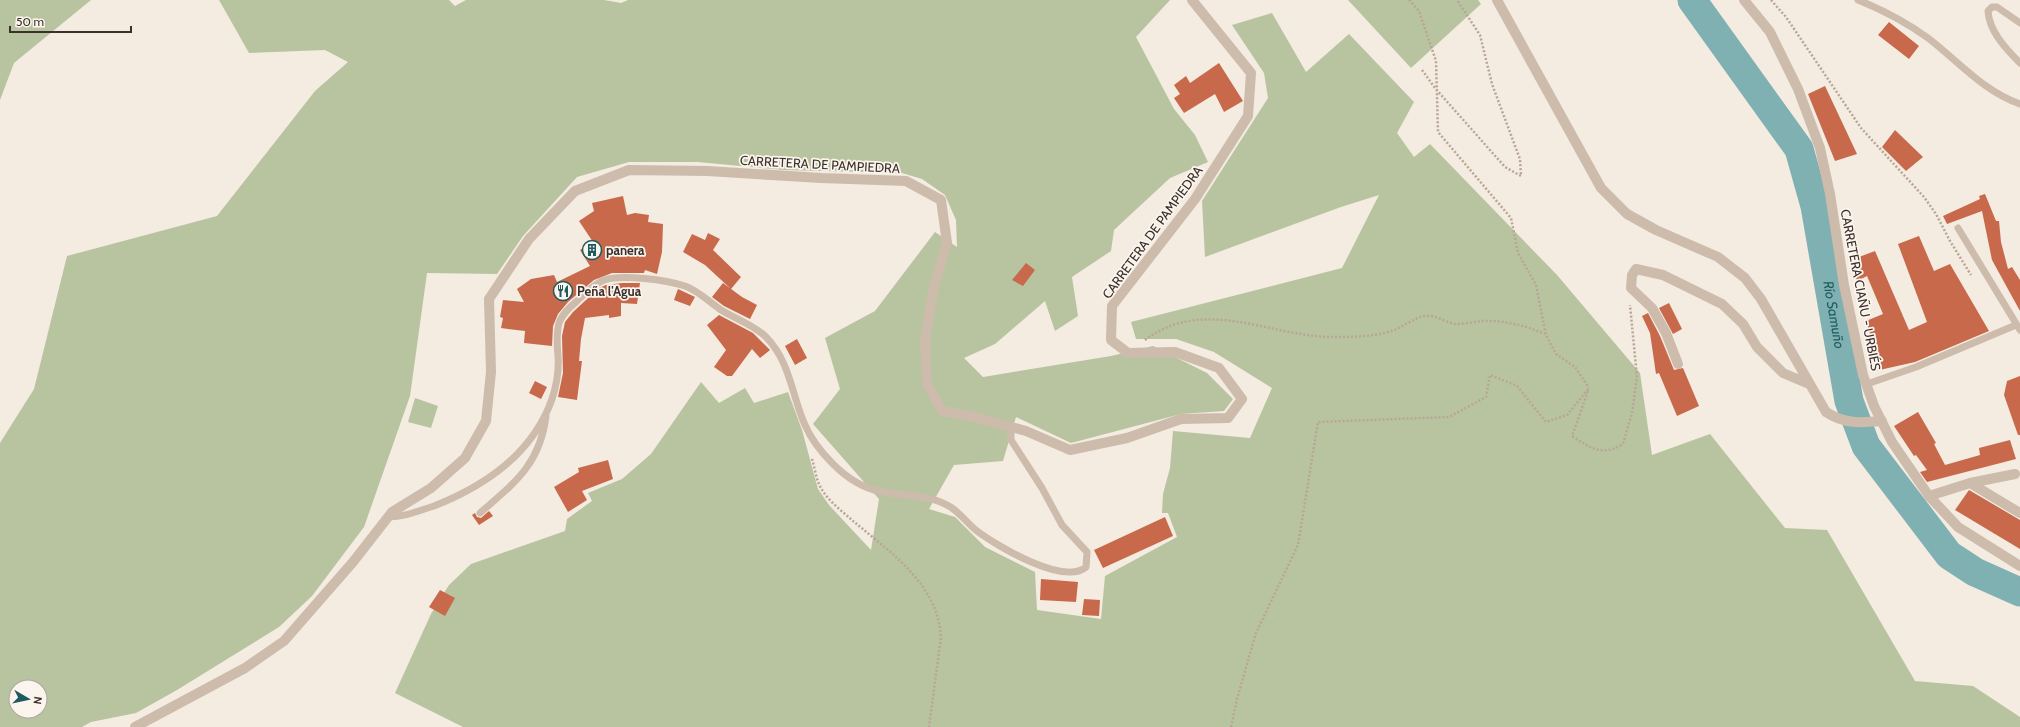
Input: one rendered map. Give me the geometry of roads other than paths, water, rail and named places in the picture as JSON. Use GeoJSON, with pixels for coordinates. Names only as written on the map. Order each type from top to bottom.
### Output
{"type":"FeatureCollection","features":[{"type":"Feature","properties":{"kind":"street","name":"CARRETERA DE PAMPIEDRA"},"geometry":{"type":"LineString","coordinates":[[136,727],[245,668],[284,641],[353,562],[392,512],[431,488],[465,458],[486,421],[491,372],[489,299],[529,239],[575,191],[629,170],[707,171],[821,178],[906,181],[941,200],[947,243],[934,286],[925,340],[927,383],[942,411],[971,416],[1026,431],[1070,450],[1126,438],[1181,419],[1228,418],[1242,399],[1219,368],[1175,352],[1128,353],[1111,340],[1112,306],[1195,199],[1248,116],[1251,74],[1192,0]]}},
{"type":"Feature","properties":{"kind":"street"},"geometry":{"type":"LineString","coordinates":[[1497,0],[1602,188],[1626,214],[1656,230],[1718,257],[1745,278],[1761,300],[1826,412],[1838,420],[1848,422],[1882,421]]}},
{"type":"Feature","properties":{"kind":"street","name":"CARRETERA CIAÑU - URBIÉS"},"geometry":{"type":"LineString","coordinates":[[1744,0],[1770,32],[1798,89],[1820,148],[1830,194],[1844,285],[1867,384],[1892,442],[1929,496],[1958,527],[2020,566]]}},
{"type":"Feature","properties":{"kind":"street"},"geometry":{"type":"LineString","coordinates":[[1678,364],[1666,333],[1652,308],[1631,288],[1632,275],[1636,269],[1646,269],[1663,274],[1722,304],[1743,324],[1757,347],[1782,373],[1809,384]]}},
{"type":"Feature","properties":{"kind":"street"},"geometry":{"type":"LineString","coordinates":[[1929,496],[1970,483],[2015,474]]}},
{"type":"Feature","properties":{"kind":"street"},"geometry":{"type":"LineString","coordinates":[[1970,483],[2020,513]]}},
{"type":"Feature","properties":{"kind":"lane"},"geometry":{"type":"LineString","coordinates":[[1858,0],[1889,12],[1928,38],[1990,90],[2020,104]]}},
{"type":"Feature","properties":{"kind":"lane"},"geometry":{"type":"LineString","coordinates":[[2020,23],[1998,7],[1992,7],[1988,11],[1988,17],[1994,31],[2002,43],[2020,63]]}},
{"type":"Feature","properties":{"kind":"lane"},"geometry":{"type":"LineString","coordinates":[[1867,384],[1916,367],[2018,327],[1958,228]]}},
{"type":"Feature","properties":{"kind":"lane"},"geometry":{"type":"LineString","coordinates":[[480,514],[526,470],[533,459],[544,434],[546,414],[556,385],[558,357],[556,346],[559,322],[564,314],[581,297],[601,281],[611,279],[655,279],[686,287],[695,291],[721,310],[756,329],[768,338],[783,361],[805,425],[824,454],[835,466],[857,484],[878,491],[931,498],[942,502],[961,514],[973,529],[1004,548],[1061,572],[1081,571],[1086,567],[1087,552],[1062,525],[1042,488],[1011,440],[1011,427]]}},
{"type":"Feature","properties":{"kind":"lane"},"geometry":{"type":"LineString","coordinates":[[388,517],[403,517],[460,495],[499,472],[517,455],[546,414]]}},
{"type":"Feature","properties":{"kind":"waterway","name":"Río Samuño"},"geometry":{"type":"LineString","coordinates":[[1692,0],[1799,149],[1815,206],[1849,401],[1866,446],[1949,555],[1975,572],[2020,592]]}},
{"type":"Feature","properties":{"kind":"place","name":"panera"},"geometry":{"type":"Point","coordinates":[592,250]}},
{"type":"Feature","properties":{"kind":"place","name":"Peña l'Agua"},"geometry":{"type":"Point","coordinates":[563,291]}}]}
